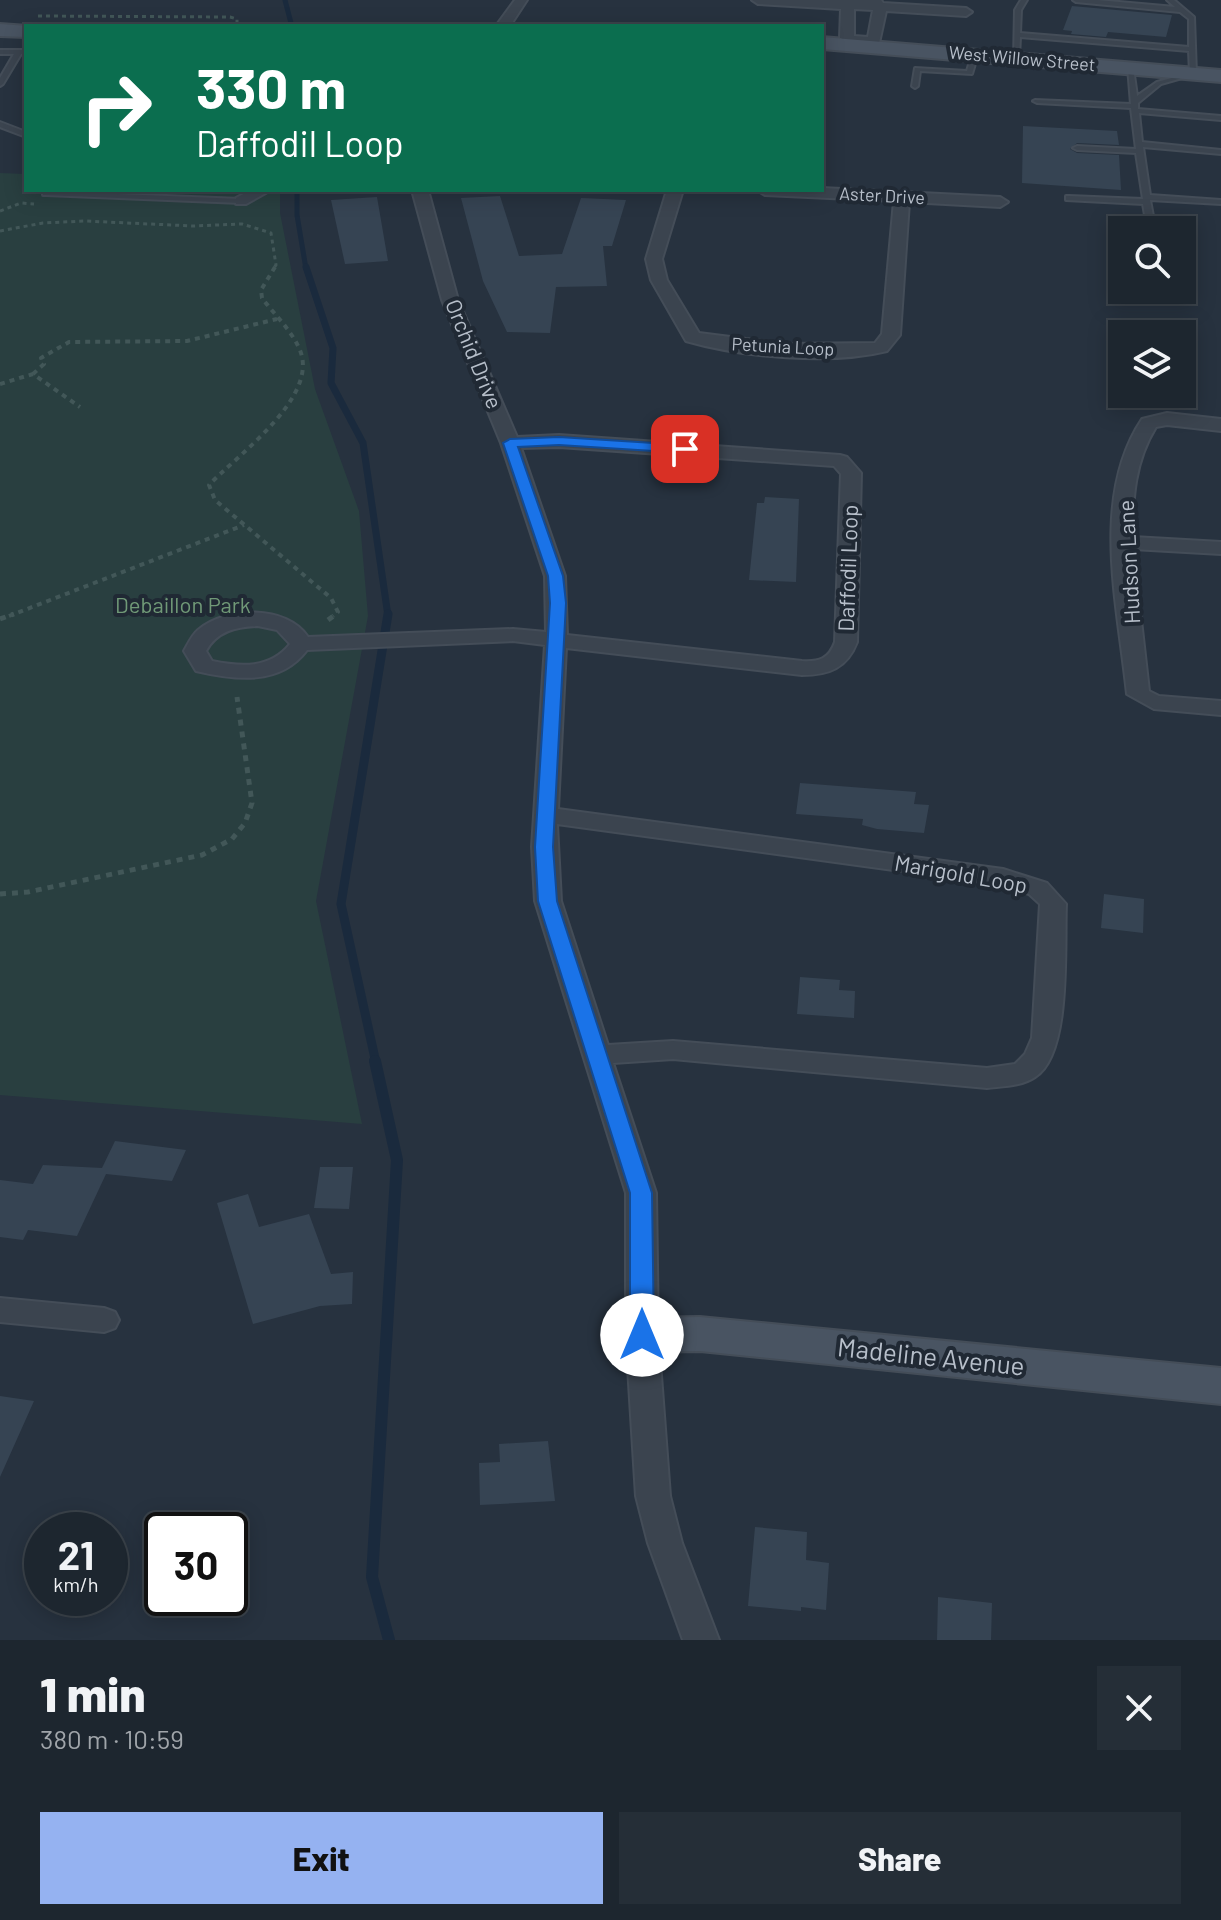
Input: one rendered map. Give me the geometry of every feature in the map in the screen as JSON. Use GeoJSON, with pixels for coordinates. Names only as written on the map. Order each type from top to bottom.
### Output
{"type":"FeatureCollection","features":[{"type":"Feature","properties":{"kind":"main road"},"geometry":{"type":"LineString","coordinates":[[0,30],[28,23]]}},
{"type":"Feature","properties":{"kind":"main road","name":"West Willow Street"},"geometry":{"type":"LineString","coordinates":[[824,43],[1221,76]]}},
{"type":"Feature","properties":{"kind":"main road","name":"Madeline Avenue"},"geometry":{"type":"LineString","coordinates":[[642,1335],[700,1334],[1221,1386]]}},
{"type":"Feature","properties":{"kind":"street"},"geometry":{"type":"LineString","coordinates":[[504,24],[521,0]]}},
{"type":"Feature","properties":{"kind":"street"},"geometry":{"type":"LineString","coordinates":[[758,0],[966,12]]}},
{"type":"Feature","properties":{"kind":"street"},"geometry":{"type":"LineString","coordinates":[[850,3],[847,38],[860,44],[874,40],[878,9]]}},
{"type":"Feature","properties":{"kind":"street"},"geometry":{"type":"LineString","coordinates":[[846,22],[878,9]]}},
{"type":"Feature","properties":{"kind":"street"},"geometry":{"type":"LineString","coordinates":[[241,201],[259,192]]}},
{"type":"Feature","properties":{"kind":"street","name":"Orchid Drive"},"geometry":{"type":"LineString","coordinates":[[421,192],[450,300],[510,443],[555,576],[544,847],[548,901],[641,1193],[642,1335],[653,1496],[665,1543],[701,1640]]}},
{"type":"Feature","properties":{"kind":"street","name":"Petunia Loop"},"geometry":{"type":"LineString","coordinates":[[674,192],[654,259],[659,280],[692,337],[723,345],[854,351],[881,347],[891,335],[902,197]]}},
{"type":"Feature","properties":{"kind":"street","name":"Aster Drive"},"geometry":{"type":"LineString","coordinates":[[804,192],[1000,202]]}},
{"type":"Feature","properties":{"kind":"street","name":"Hudson Lane"},"geometry":{"type":"LineString","coordinates":[[1221,425],[1167,419],[1149,423],[1135,443],[1122,503],[1138,694],[1154,702],[1221,708]]}},
{"type":"Feature","properties":{"kind":"street","name":"Daffodil Loop"},"geometry":{"type":"LineString","coordinates":[[301,644],[513,635],[802,668],[829,666],[837,660],[846,642],[851,473],[840,461],[816,456],[559,441],[510,443]]}},
{"type":"Feature","properties":{"kind":"street"},"geometry":{"type":"LineString","coordinates":[[1123,542],[1221,548]]}},
{"type":"Feature","properties":{"kind":"street","name":"Marigold Loop"},"geometry":{"type":"LineString","coordinates":[[547,815],[1003,877],[1035,886],[1048,895],[1053,904],[1046,1038],[1039,1058],[1026,1072],[1014,1077],[987,1078],[673,1050],[641,1050],[597,1056]]}},
{"type":"Feature","properties":{"kind":"street"},"geometry":{"type":"LineString","coordinates":[[0,1310],[104,1320]]}},
{"type":"Feature","properties":{"kind":"lane"},"geometry":{"type":"LineString","coordinates":[[1016,58],[1018,10],[1024,0]]}},
{"type":"Feature","properties":{"kind":"lane"},"geometry":{"type":"LineString","coordinates":[[1076,0],[1187,11]]}},
{"type":"Feature","properties":{"kind":"lane"},"geometry":{"type":"LineString","coordinates":[[1135,106],[1159,83],[1193,74],[1192,18],[1170,0]]}},
{"type":"Feature","properties":{"kind":"lane"},"geometry":{"type":"LineString","coordinates":[[1017,35],[1192,49]]}},
{"type":"Feature","properties":{"kind":"lane"},"geometry":{"type":"LineString","coordinates":[[0,52],[22,52]]}},
{"type":"Feature","properties":{"kind":"lane"},"geometry":{"type":"LineString","coordinates":[[0,84],[22,52]]}},
{"type":"Feature","properties":{"kind":"lane"},"geometry":{"type":"LineString","coordinates":[[915,86],[917,69],[970,73],[975,54]]}},
{"type":"Feature","properties":{"kind":"lane"},"geometry":{"type":"LineString","coordinates":[[1130,68],[1149,216]]}},
{"type":"Feature","properties":{"kind":"lane"},"geometry":{"type":"LineString","coordinates":[[1037,101],[1135,106],[1221,118]]}},
{"type":"Feature","properties":{"kind":"lane"},"geometry":{"type":"LineString","coordinates":[[0,124],[24,134]]}},
{"type":"Feature","properties":{"kind":"lane"},"geometry":{"type":"LineString","coordinates":[[1077,148],[1221,152]]}},
{"type":"Feature","properties":{"kind":"lane"},"geometry":{"type":"LineString","coordinates":[[46,193],[241,201]]}},
{"type":"Feature","properties":{"kind":"lane"},"geometry":{"type":"LineString","coordinates":[[1069,198],[1221,202]]}},
{"type":"Feature","properties":{"kind":"path"},"geometry":{"type":"LineString","coordinates":[[28,23],[230,17],[237,19],[237,24]]}},
{"type":"Feature","properties":{"kind":"path"},"geometry":{"type":"LineString","coordinates":[[0,231],[53,221],[170,222],[190,226],[218,222],[261,227],[271,233],[276,265],[261,290],[262,298],[300,349],[303,359],[299,381],[274,425],[209,485],[215,500],[331,598],[338,612],[328,620]]}},
{"type":"Feature","properties":{"kind":"path"},"geometry":{"type":"LineString","coordinates":[[0,384],[33,374],[44,364],[41,358],[69,342],[187,341],[277,319]]}},
{"type":"Feature","properties":{"kind":"path"},"geometry":{"type":"LineString","coordinates":[[33,374],[80,407]]}},
{"type":"Feature","properties":{"kind":"path"},"geometry":{"type":"LineString","coordinates":[[0,619],[244,525]]}},
{"type":"Feature","properties":{"kind":"path"},"geometry":{"type":"LineString","coordinates":[[0,894],[28,892],[202,855],[232,839],[245,823],[252,803],[237,697]]}},
{"type":"Feature","properties":{"kind":"green space","name":"Debaillon Park"},"geometry":{"type":"Polygon","coordinates":[[[0,173],[24,174],[24,192],[280,192],[280,213],[315,389],[359,511],[368,616],[316,901],[362,1124],[0,1095],[0,173]]]}},
{"type":"Feature","properties":{"kind":"building"},"geometry":{"type":"Polygon","coordinates":[[[1072,6],[1172,15],[1166,37],[1108,32],[1106,37],[1071,34],[1072,31],[1063,30],[1072,6]]]}},
{"type":"Feature","properties":{"kind":"building"},"geometry":{"type":"Polygon","coordinates":[[[1023,126],[1117,131],[1119,145],[1077,143],[1070,149],[1077,153],[1119,155],[1121,190],[1022,183],[1023,126]]]}},
{"type":"Feature","properties":{"kind":"building"},"geometry":{"type":"Polygon","coordinates":[[[500,196],[519,256],[562,254],[581,198],[626,200],[612,246],[603,246],[607,286],[556,287],[550,333],[507,332],[483,281],[461,198],[500,196]]]}},
{"type":"Feature","properties":{"kind":"building"},"geometry":{"type":"Polygon","coordinates":[[[377,197],[388,261],[345,264],[331,200],[377,197]]]}},
{"type":"Feature","properties":{"kind":"building"},"geometry":{"type":"Polygon","coordinates":[[[765,497],[799,499],[796,582],[749,580],[757,503],[764,503],[765,497]]]}},
{"type":"Feature","properties":{"kind":"building"},"geometry":{"type":"Polygon","coordinates":[[[800,783],[916,792],[914,804],[929,805],[924,833],[877,829],[862,825],[863,819],[796,814],[800,783]]]}},
{"type":"Feature","properties":{"kind":"building"},"geometry":{"type":"Polygon","coordinates":[[[1104,894],[1144,899],[1143,933],[1101,928],[1104,894]]]}},
{"type":"Feature","properties":{"kind":"building"},"geometry":{"type":"Polygon","coordinates":[[[800,977],[840,980],[839,990],[855,991],[854,1018],[797,1014],[800,977]]]}},
{"type":"Feature","properties":{"kind":"building"},"geometry":{"type":"Polygon","coordinates":[[[115,1141],[186,1150],[172,1181],[106,1174],[77,1236],[28,1230],[23,1240],[0,1237],[0,1180],[33,1184],[43,1165],[102,1168],[115,1141]]]}},
{"type":"Feature","properties":{"kind":"building"},"geometry":{"type":"Polygon","coordinates":[[[320,1167],[353,1167],[349,1209],[314,1208],[320,1167]]]}},
{"type":"Feature","properties":{"kind":"building"},"geometry":{"type":"Polygon","coordinates":[[[248,1194],[259,1227],[309,1214],[331,1274],[353,1272],[352,1304],[320,1306],[253,1324],[217,1203],[248,1194]]]}},
{"type":"Feature","properties":{"kind":"building"},"geometry":{"type":"Polygon","coordinates":[[[0,1396],[34,1401],[0,1477],[0,1396]]]}},
{"type":"Feature","properties":{"kind":"building"},"geometry":{"type":"Polygon","coordinates":[[[548,1441],[555,1501],[480,1505],[479,1463],[500,1462],[499,1444],[548,1441]]]}},
{"type":"Feature","properties":{"kind":"building"},"geometry":{"type":"Polygon","coordinates":[[[755,1527],[807,1532],[806,1560],[829,1563],[826,1610],[748,1606],[755,1527]]]}},
{"type":"Feature","properties":{"kind":"building"},"geometry":{"type":"Polygon","coordinates":[[[938,1597],[992,1603],[991,1640],[937,1640],[938,1597]]]}},
{"type":"Feature","properties":{"kind":"waterway"},"geometry":{"type":"LineString","coordinates":[[285,0],[291,23]]}},
{"type":"Feature","properties":{"kind":"waterway"},"geometry":{"type":"LineString","coordinates":[[297,192],[297,215],[306,269]]}},
{"type":"Feature","properties":{"kind":"waterway"},"geometry":{"type":"LineString","coordinates":[[306,267],[333,348],[331,383],[363,443],[388,615]]}},
{"type":"Feature","properties":{"kind":"waterway"},"geometry":{"type":"LineString","coordinates":[[376,1063],[341,904],[388,615]]}},
{"type":"Feature","properties":{"kind":"waterway"},"geometry":{"type":"LineString","coordinates":[[375,1061],[397,1160],[372,1577],[389,1640]]}},
{"type":"Feature","properties":{"kind":"route"},"geometry":{"type":"LineString","coordinates":[[642,1335],[641,1193],[548,901],[544,847],[558,603],[555,576],[510,443],[559,441],[685,449]]}}]}
